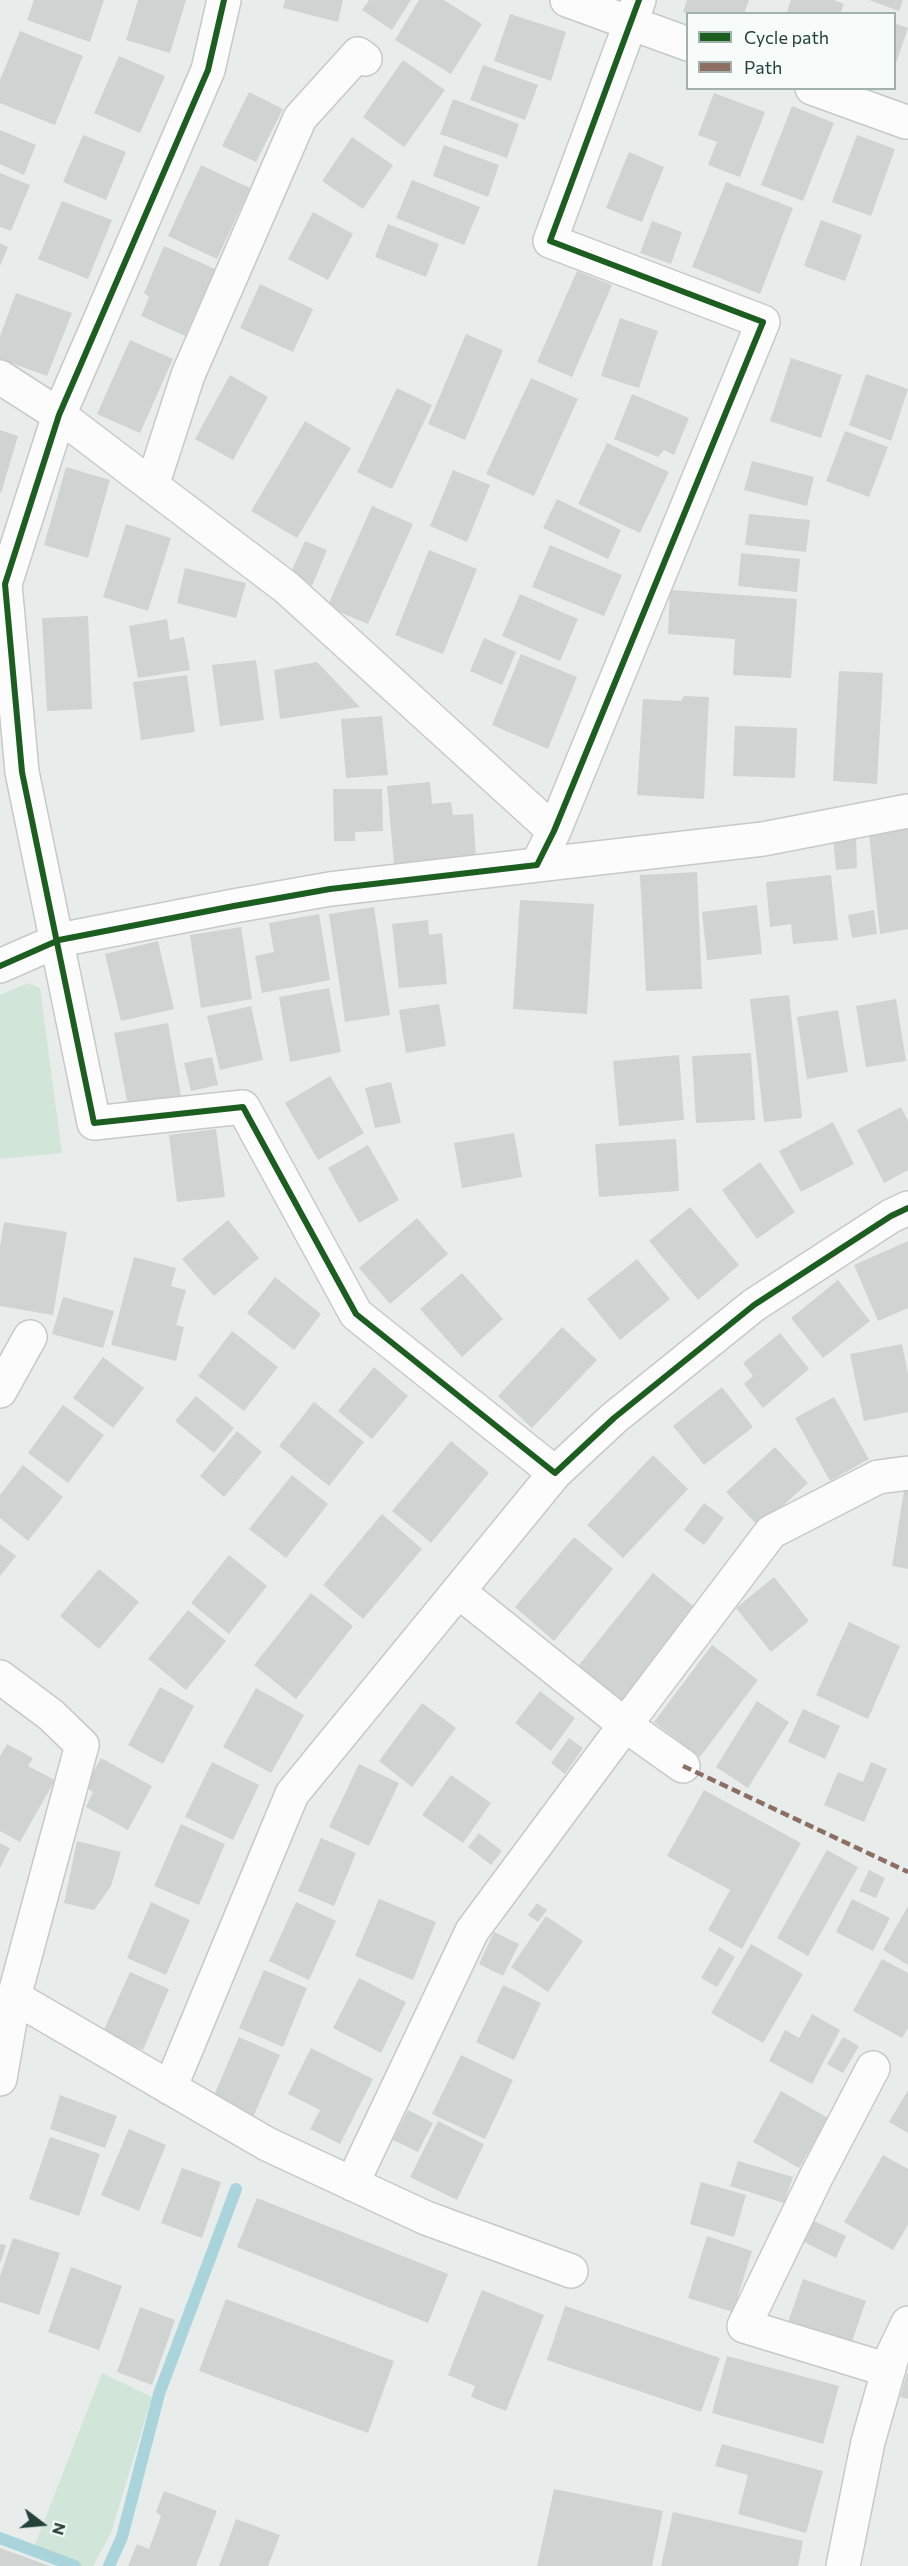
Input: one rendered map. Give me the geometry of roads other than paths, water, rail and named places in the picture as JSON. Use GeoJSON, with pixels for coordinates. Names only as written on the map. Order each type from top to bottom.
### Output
{"type":"FeatureCollection","features":[{"type":"Feature","properties":{"kind":"street"},"geometry":{"type":"LineString","coordinates":[[224,0],[208,70],[58,415],[5,584],[11,773],[59,940],[94,1123],[243,1107],[356,1314],[555,1473]]}},
{"type":"Feature","properties":{"kind":"street"},"geometry":{"type":"LineString","coordinates":[[567,0],[635,12],[686,43]]}},
{"type":"Feature","properties":{"kind":"street"},"geometry":{"type":"LineString","coordinates":[[537,866],[554,831],[763,322],[550,241],[635,12]]}},
{"type":"Feature","properties":{"kind":"street"},"geometry":{"type":"LineString","coordinates":[[152,486],[188,375],[300,118],[358,54],[365,58]]}},
{"type":"Feature","properties":{"kind":"street"},"geometry":{"type":"LineString","coordinates":[[818,90],[906,122]]}},
{"type":"Feature","properties":{"kind":"street"},"geometry":{"type":"LineString","coordinates":[[0,377],[58,415],[287,588],[554,831]]}},
{"type":"Feature","properties":{"kind":"street"},"geometry":{"type":"LineString","coordinates":[[0,966],[59,940],[330,889],[763,839],[908,812]]}},
{"type":"Feature","properties":{"kind":"street"},"geometry":{"type":"LineString","coordinates":[[170,2088],[292,1794],[555,1473],[614,1418],[754,1305],[891,1216],[908,1208]]}},
{"type":"Feature","properties":{"kind":"street"},"geometry":{"type":"LineString","coordinates":[[0,1391],[30,1337]]}},
{"type":"Feature","properties":{"kind":"street"},"geometry":{"type":"LineString","coordinates":[[352,2184],[472,1931],[771,1532],[878,1478],[908,1473]]}},
{"type":"Feature","properties":{"kind":"street"},"geometry":{"type":"LineString","coordinates":[[458,1591],[625,1725],[683,1766]]}},
{"type":"Feature","properties":{"kind":"street"},"geometry":{"type":"LineString","coordinates":[[0,1677],[51,1714],[82,1745],[10,1986],[0,2079]]}},
{"type":"Feature","properties":{"kind":"street"},"geometry":{"type":"LineString","coordinates":[[10,1986],[170,2088],[267,2144],[426,2218],[571,2271]]}},
{"type":"Feature","properties":{"kind":"street"},"geometry":{"type":"LineString","coordinates":[[873,2068],[816,2177],[744,2326],[888,2370]]}},
{"type":"Feature","properties":{"kind":"street"},"geometry":{"type":"LineString","coordinates":[[843,2566],[868,2442],[888,2370],[908,2323]]}},
{"type":"Feature","properties":{"kind":"waterway"},"geometry":{"type":"LineString","coordinates":[[109,2566],[122,2537],[159,2394],[236,2189]]}},
{"type":"Feature","properties":{"kind":"waterway"},"geometry":{"type":"LineString","coordinates":[[0,2538],[75,2566]]}}]}
